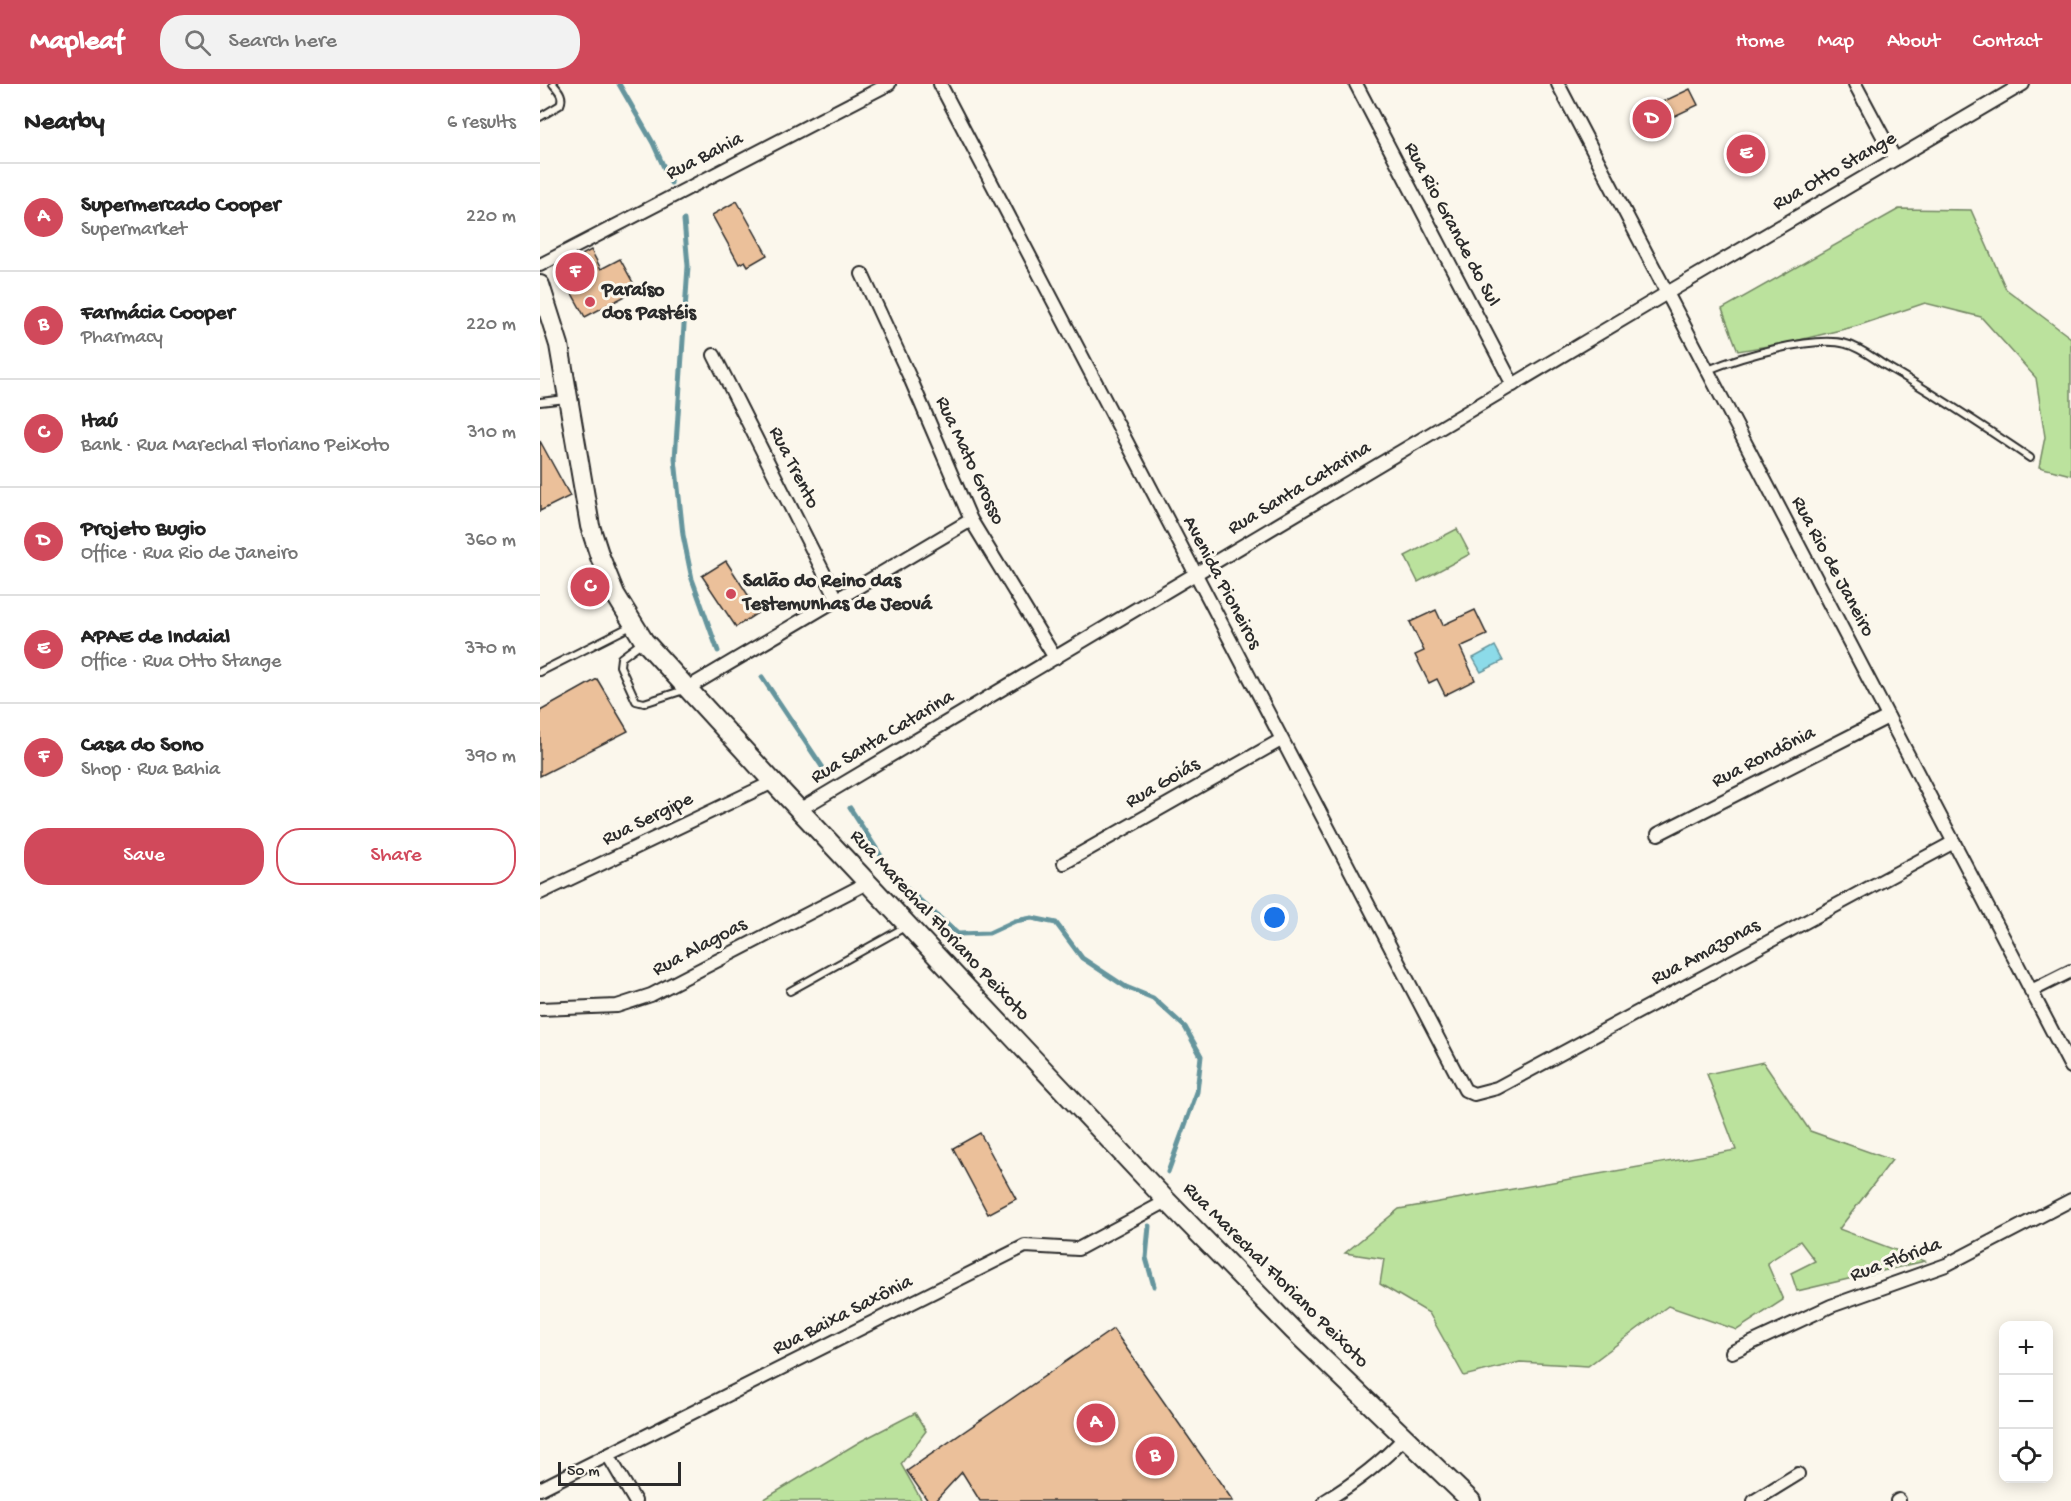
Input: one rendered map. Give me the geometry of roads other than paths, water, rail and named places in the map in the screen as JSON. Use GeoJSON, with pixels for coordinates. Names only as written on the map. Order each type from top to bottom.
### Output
{"type":"FeatureCollection","features":[{"type":"Feature","properties":{"kind":"main road","name":"Rua Marechal Floriano Peixoto"},"geometry":{"type":"LineString","coordinates":[[540,285],[555,329],[590,526],[615,594],[644,641],[867,883],[1167,1201],[1293,1330],[1471,1501]]}},
{"type":"Feature","properties":{"kind":"street","name":"Rua Bahia"},"geometry":{"type":"LineString","coordinates":[[540,265],[889,84]]}},
{"type":"Feature","properties":{"kind":"street","name":"Avenida Pioneiros"},"geometry":{"type":"LineString","coordinates":[[940,84],[1459,1081],[1465,1090],[1474,1094]]}},
{"type":"Feature","properties":{"kind":"street","name":"Rua Rio Grande do Sul"},"geometry":{"type":"LineString","coordinates":[[1356,84],[1513,385]]}},
{"type":"Feature","properties":{"kind":"street","name":"Rua Rio de Janeiro"},"geometry":{"type":"LineString","coordinates":[[1558,84],[2071,1067]]}},
{"type":"Feature","properties":{"kind":"street"},"geometry":{"type":"LineString","coordinates":[[1855,84],[1895,159]]}},
{"type":"Feature","properties":{"kind":"street","name":"Rua Otto Stange"},"geometry":{"type":"LineString","coordinates":[[1667,293],[2023,84]]}},
{"type":"Feature","properties":{"kind":"street","name":"Rua Mato Grosso"},"geometry":{"type":"LineString","coordinates":[[862,274],[911,380],[971,520],[1055,657]]}},
{"type":"Feature","properties":{"kind":"street","name":"Rua Santa Catarina"},"geometry":{"type":"LineString","coordinates":[[799,810],[1667,293]]}},
{"type":"Feature","properties":{"kind":"street","name":"Rua Trento"},"geometry":{"type":"LineString","coordinates":[[714,355],[837,599]]}},
{"type":"Feature","properties":{"kind":"street"},"geometry":{"type":"LineString","coordinates":[[686,689],[971,520]]}},
{"type":"Feature","properties":{"kind":"street","name":"Rua Rondônia"},"geometry":{"type":"LineString","coordinates":[[1658,834],[1888,717]]}},
{"type":"Feature","properties":{"kind":"street","name":"Rua Goiás"},"geometry":{"type":"LineString","coordinates":[[1064,863],[1281,740]]}},
{"type":"Feature","properties":{"kind":"street","name":"Rua Sergipe"},"geometry":{"type":"LineString","coordinates":[[540,893],[773,782]]}},
{"type":"Feature","properties":{"kind":"street","name":"Rua Amazonas"},"geometry":{"type":"LineString","coordinates":[[1474,1094],[1497,1088],[1954,842]]}},
{"type":"Feature","properties":{"kind":"street","name":"Rua Alagoas"},"geometry":{"type":"LineString","coordinates":[[540,1009],[617,1006],[634,1002],[867,883]]}},
{"type":"Feature","properties":{"kind":"street"},"geometry":{"type":"LineString","coordinates":[[2031,991],[2071,971]]}},
{"type":"Feature","properties":{"kind":"street","name":"Rua Flórida"},"geometry":{"type":"LineString","coordinates":[[1732,1352],[1831,1306],[1955,1260],[2071,1200]]}},
{"type":"Feature","properties":{"kind":"street","name":"Rua Baixa Saxônia"},"geometry":{"type":"LineString","coordinates":[[540,1490],[1026,1246],[1078,1249],[1167,1201]]}},
{"type":"Feature","properties":{"kind":"street"},"geometry":{"type":"LineString","coordinates":[[1325,1501],[1381,1462],[1405,1437]]}},
{"type":"Feature","properties":{"kind":"street"},"geometry":{"type":"LineString","coordinates":[[608,1455],[634,1501]]}},
{"type":"Feature","properties":{"kind":"street"},"geometry":{"type":"LineString","coordinates":[[1754,1501],[1798,1474]]}},
{"type":"Feature","properties":{"kind":"lane"},"geometry":{"type":"LineString","coordinates":[[540,117],[560,105],[560,93],[553,84]]}},
{"type":"Feature","properties":{"kind":"lane"},"geometry":{"type":"LineString","coordinates":[[1707,370],[1721,364],[1791,346],[1819,341],[1848,344],[1929,391],[2030,458]]}},
{"type":"Feature","properties":{"kind":"lane"},"geometry":{"type":"LineString","coordinates":[[540,402],[568,399]]}},
{"type":"Feature","properties":{"kind":"lane"},"geometry":{"type":"LineString","coordinates":[[540,672],[633,625]]}},
{"type":"Feature","properties":{"kind":"lane"},"geometry":{"type":"LineString","coordinates":[[644,641],[621,657],[620,661],[620,666],[636,701],[644,703],[686,689]]}},
{"type":"Feature","properties":{"kind":"lane"},"geometry":{"type":"LineString","coordinates":[[790,991],[908,926]]}},
{"type":"Feature","properties":{"kind":"water"},"geometry":{"type":"Polygon","coordinates":[[[1495,646],[1503,661],[1481,672],[1473,658],[1495,646]]]}},
{"type":"Feature","properties":{"kind":"waterway"},"geometry":{"type":"LineString","coordinates":[[619,84],[653,143],[671,183]]}},
{"type":"Feature","properties":{"kind":"waterway"},"geometry":{"type":"LineString","coordinates":[[684,220],[688,266],[675,459],[683,535],[692,579],[718,651]]}},
{"type":"Feature","properties":{"kind":"waterway"},"geometry":{"type":"LineString","coordinates":[[762,677],[823,768]]}},
{"type":"Feature","properties":{"kind":"waterway"},"geometry":{"type":"LineString","coordinates":[[850,808],[896,879],[958,934],[989,933],[1015,921],[1032,918],[1056,923],[1082,958],[1126,987],[1153,998],[1185,1027],[1201,1056],[1197,1092],[1168,1172]]}},
{"type":"Feature","properties":{"kind":"waterway"},"geometry":{"type":"LineString","coordinates":[[1149,1226],[1146,1258],[1154,1286]]}},
{"type":"Feature","properties":{"kind":"place","name":"Projeto Bugio"},"geometry":{"type":"Point","coordinates":[1652,119]}},
{"type":"Feature","properties":{"kind":"place","name":"APAE de Indaial"},"geometry":{"type":"Point","coordinates":[1746,154]}},
{"type":"Feature","properties":{"kind":"place","name":"Casa do Sono"},"geometry":{"type":"Point","coordinates":[575,272]}},
{"type":"Feature","properties":{"kind":"place","name":"Paraíso dos Pastéis"},"geometry":{"type":"Point","coordinates":[590,302]}},
{"type":"Feature","properties":{"kind":"place","name":"Itaú"},"geometry":{"type":"Point","coordinates":[590,587]}},
{"type":"Feature","properties":{"kind":"place","name":"Salão do Reino das Testemunhas de Jeová"},"geometry":{"type":"Point","coordinates":[731,594]}},
{"type":"Feature","properties":{"kind":"place","name":"Supermercado Cooper"},"geometry":{"type":"Point","coordinates":[1096,1423]}},
{"type":"Feature","properties":{"kind":"place","name":"Farmácia Cooper"},"geometry":{"type":"Point","coordinates":[1155,1456]}}]}
